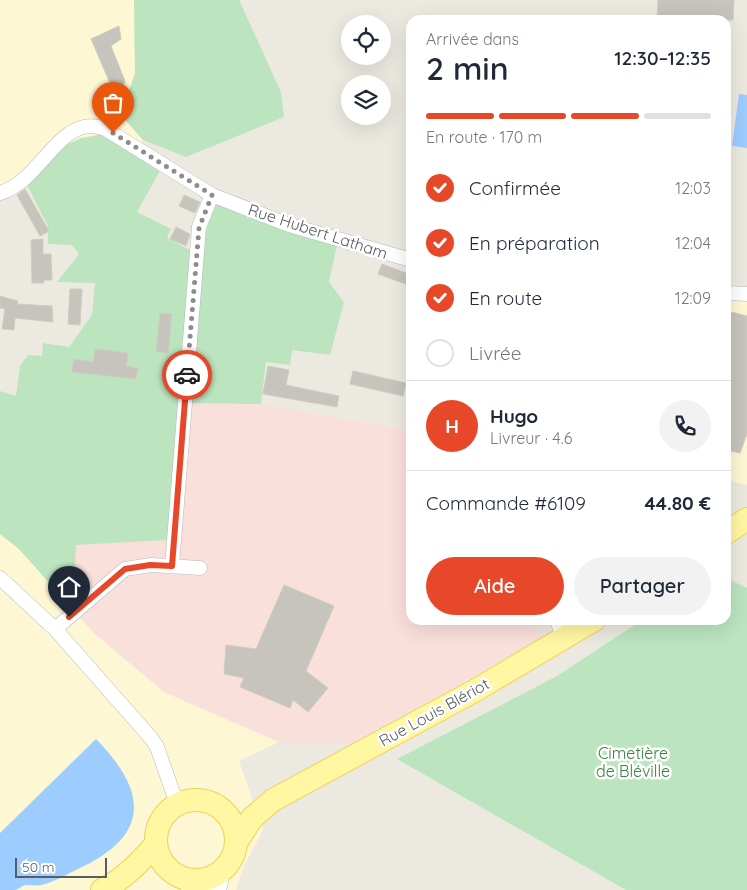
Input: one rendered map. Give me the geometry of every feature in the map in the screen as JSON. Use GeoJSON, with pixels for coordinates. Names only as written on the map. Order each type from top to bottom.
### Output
{"type":"FeatureCollection","features":[{"type":"Feature","properties":{"kind":"main road"},"geometry":{"type":"LineString","coordinates":[[731,530],[747,519]]}},
{"type":"Feature","properties":{"kind":"main road","name":"Rue Louis Blériot"},"geometry":{"type":"LineString","coordinates":[[236,843],[252,818],[273,800],[476,690],[561,630],[578,625]]}},
{"type":"Feature","properties":{"kind":"main road"},"geometry":{"type":"LineString","coordinates":[[110,886],[140,876],[185,881],[218,881],[233,854],[236,843],[231,821],[224,811],[214,804],[202,800],[189,800],[177,804],[163,817],[158,825],[156,844],[162,861],[185,881]]}},
{"type":"Feature","properties":{"kind":"main road","name":"Rue Louis Blériot"},"geometry":{"type":"LineString","coordinates":[[224,811],[273,800]]}},
{"type":"Feature","properties":{"kind":"main road"},"geometry":{"type":"LineString","coordinates":[[110,886],[136,867],[156,844]]}},
{"type":"Feature","properties":{"kind":"street","name":"Rue Hubert Latham"},"geometry":{"type":"LineString","coordinates":[[0,193],[9,190],[28,177],[66,137],[84,126],[104,128],[212,195],[289,225],[406,259]]}},
{"type":"Feature","properties":{"kind":"street"},"geometry":{"type":"LineString","coordinates":[[172,566],[199,228],[212,195]]}},
{"type":"Feature","properties":{"kind":"street"},"geometry":{"type":"LineString","coordinates":[[731,293],[747,294]]}},
{"type":"Feature","properties":{"kind":"street"},"geometry":{"type":"LineString","coordinates":[[54,629],[125,569],[150,565],[200,568]]}},
{"type":"Feature","properties":{"kind":"street"},"geometry":{"type":"LineString","coordinates":[[0,578],[54,629],[151,738],[157,747],[177,804]]}},
{"type":"Feature","properties":{"kind":"shaded area"},"geometry":{"type":"Polygon","coordinates":[[[0,0],[134,0],[135,73],[121,115],[143,140],[138,152],[119,140],[0,198],[0,0]]]}},
{"type":"Feature","properties":{"kind":"shaded area"},"geometry":{"type":"Polygon","coordinates":[[[731,297],[747,299],[747,485],[731,481],[731,297]]]}},
{"type":"Feature","properties":{"kind":"shaded area"},"geometry":{"type":"Polygon","coordinates":[[[191,403],[261,404],[406,430],[406,625],[531,625],[543,637],[351,744],[279,742],[164,692],[93,632],[70,606],[73,603],[76,545],[191,403]]]}},
{"type":"Feature","properties":{"kind":"shaded area"},"geometry":{"type":"Polygon","coordinates":[[[0,534],[19,549],[93,632],[164,692],[279,742],[239,761],[263,830],[244,866],[236,890],[0,890],[0,534]]]}},
{"type":"Feature","properties":{"kind":"green space"},"geometry":{"type":"Polygon","coordinates":[[[134,0],[239,0],[281,92],[284,117],[186,157],[143,140],[121,115],[135,73],[134,0]]]}},
{"type":"Feature","properties":{"kind":"green space"},"geometry":{"type":"Polygon","coordinates":[[[104,134],[161,169],[137,212],[171,229],[167,238],[188,249],[200,251],[215,202],[337,245],[329,282],[344,302],[330,355],[292,350],[290,365],[266,362],[261,404],[191,403],[168,540],[76,545],[73,603],[70,606],[19,549],[0,534],[0,391],[16,396],[20,366],[28,355],[42,356],[43,343],[69,347],[92,315],[95,283],[57,282],[79,254],[72,245],[48,244],[48,226],[26,183],[66,145],[81,138],[104,134]]]}},
{"type":"Feature","properties":{"kind":"green space","name":"Cimetière de Bléville"},"geometry":{"type":"Polygon","coordinates":[[[731,580],[747,588],[747,890],[626,890],[397,759],[557,676],[634,625],[731,625],[731,580]]]}},
{"type":"Feature","properties":{"kind":"water"},"geometry":{"type":"Polygon","coordinates":[[[739,94],[747,95],[747,148],[732,146],[739,94]]]}},
{"type":"Feature","properties":{"kind":"water"},"geometry":{"type":"Polygon","coordinates":[[[96,739],[114,759],[126,778],[133,796],[134,813],[129,829],[118,843],[100,857],[59,879],[41,885],[25,885],[15,890],[0,890],[0,833],[96,739]]]}},
{"type":"Feature","properties":{"kind":"building"},"geometry":{"type":"Polygon","coordinates":[[[658,0],[734,0],[733,20],[731,20],[731,15],[657,15],[658,0]]]}},
{"type":"Feature","properties":{"kind":"building"},"geometry":{"type":"Polygon","coordinates":[[[119,26],[121,39],[111,46],[125,81],[123,86],[113,90],[91,39],[119,26]]]}},
{"type":"Feature","properties":{"kind":"building"},"geometry":{"type":"Polygon","coordinates":[[[25,189],[49,231],[40,236],[17,195],[25,189]]]}},
{"type":"Feature","properties":{"kind":"building"},"geometry":{"type":"Polygon","coordinates":[[[184,195],[200,202],[195,213],[179,206],[184,195]]]}},
{"type":"Feature","properties":{"kind":"building"},"geometry":{"type":"Polygon","coordinates":[[[176,227],[190,234],[186,246],[170,239],[176,227]]]}},
{"type":"Feature","properties":{"kind":"building"},"geometry":{"type":"Polygon","coordinates":[[[43,239],[43,254],[51,254],[52,280],[44,280],[44,283],[32,283],[31,240],[43,239]]]}},
{"type":"Feature","properties":{"kind":"building"},"geometry":{"type":"Polygon","coordinates":[[[382,264],[406,273],[406,284],[378,274],[382,264]]]}},
{"type":"Feature","properties":{"kind":"building"},"geometry":{"type":"Polygon","coordinates":[[[70,289],[82,289],[80,325],[68,324],[70,289]]]}},
{"type":"Feature","properties":{"kind":"building"},"geometry":{"type":"Polygon","coordinates":[[[0,296],[18,301],[17,304],[52,306],[53,322],[15,318],[14,330],[2,329],[5,309],[0,308],[0,296]]]}},
{"type":"Feature","properties":{"kind":"building"},"geometry":{"type":"Polygon","coordinates":[[[731,312],[747,316],[747,434],[740,453],[731,451],[731,312]]]}},
{"type":"Feature","properties":{"kind":"building"},"geometry":{"type":"Polygon","coordinates":[[[160,313],[172,314],[168,353],[156,351],[160,313]]]}},
{"type":"Feature","properties":{"kind":"building"},"geometry":{"type":"Polygon","coordinates":[[[95,349],[128,353],[126,366],[138,368],[136,379],[72,372],[74,359],[93,362],[95,349]]]}},
{"type":"Feature","properties":{"kind":"building"},"geometry":{"type":"Polygon","coordinates":[[[268,366],[289,370],[286,385],[339,396],[337,407],[263,394],[268,366]]]}},
{"type":"Feature","properties":{"kind":"building"},"geometry":{"type":"Polygon","coordinates":[[[353,371],[406,383],[403,396],[350,384],[353,371]]]}},
{"type":"Feature","properties":{"kind":"building"},"geometry":{"type":"Polygon","coordinates":[[[284,585],[334,606],[306,671],[328,688],[308,712],[293,700],[290,708],[240,687],[244,678],[224,674],[226,645],[256,649],[284,585]]]}},
{"type":"Feature","properties":{"kind":"way so far"},"geometry":{"type":"LineString","coordinates":[[113,133],[212,195],[199,228],[187,375]]}},
{"type":"Feature","properties":{"kind":"route"},"geometry":{"type":"LineString","coordinates":[[69,617],[125,569],[150,565],[172,566],[187,375]]}}]}
